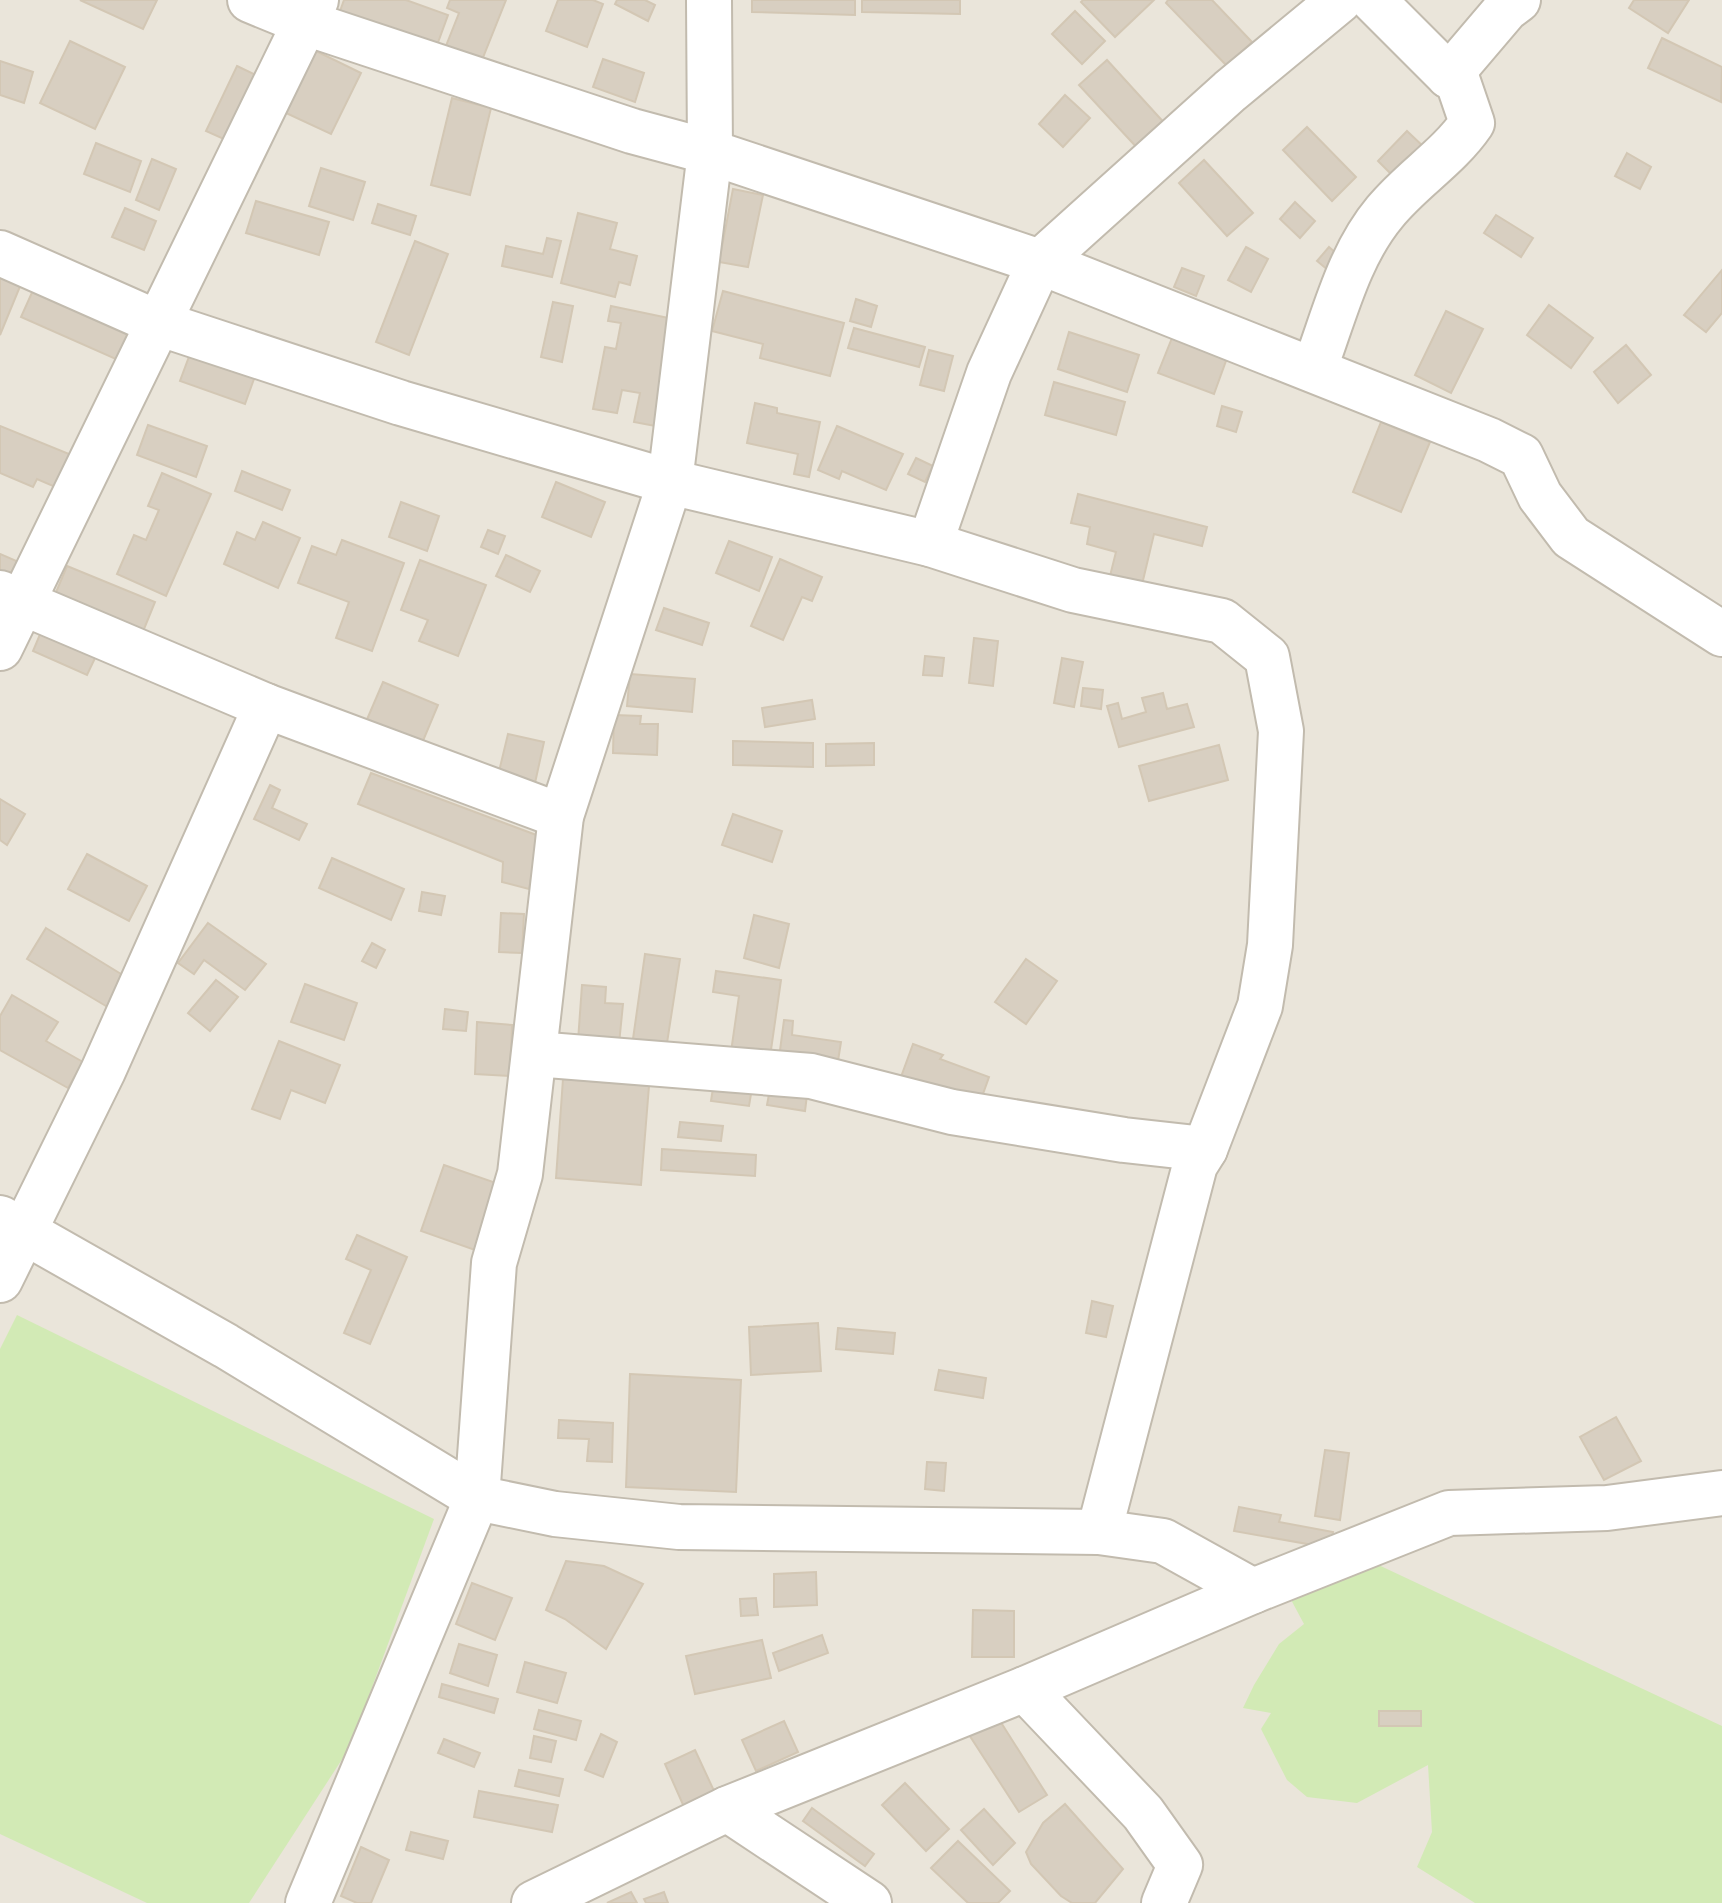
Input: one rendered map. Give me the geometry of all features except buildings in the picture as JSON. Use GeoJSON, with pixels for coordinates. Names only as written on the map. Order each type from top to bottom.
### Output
{"type":"FeatureCollection","features":[{"type":"Feature","properties":{"kind":"street"},"geometry":{"type":"LineString","coordinates":[[250,0],[311,12],[632,131],[710,152],[1040,262],[1489,440],[1521,456],[1540,496],[1571,537],[1722,634]]}},
{"type":"Feature","properties":{"kind":"street"},"geometry":{"type":"LineString","coordinates":[[308,1903],[477,1498],[494,1263],[520,1174],[561,816],[670,482],[710,152],[709,0]]}},
{"type":"Feature","properties":{"kind":"street"},"geometry":{"type":"LineString","coordinates":[[930,544],[989,373],[1040,262],[1230,91],[1340,0]]}},
{"type":"Feature","properties":{"kind":"street"},"geometry":{"type":"LineString","coordinates":[[1314,370],[1361,244],[1395,201],[1457,144],[1472,123],[1456,76],[1449,76],[1373,0]]}},
{"type":"Feature","properties":{"kind":"street"},"geometry":{"type":"LineString","coordinates":[[1449,76],[1506,9],[1518,0]]}},
{"type":"Feature","properties":{"kind":"street"},"geometry":{"type":"LineString","coordinates":[[0,648],[12,598],[158,323],[311,12]]}},
{"type":"Feature","properties":{"kind":"street"},"geometry":{"type":"LineString","coordinates":[[0,253],[158,323],[401,403],[670,482],[930,544],[1073,590],[1222,621],[1267,657],[1281,731],[1270,945],[1260,1006],[1205,1149],[1195,1165],[1099,1532]]}},
{"type":"Feature","properties":{"kind":"street"},"geometry":{"type":"LineString","coordinates":[[12,598],[266,706],[561,816]]}},
{"type":"Feature","properties":{"kind":"street"},"geometry":{"type":"LineString","coordinates":[[0,1280],[12,1225],[103,1071],[266,706]]}},
{"type":"Feature","properties":{"kind":"street"},"geometry":{"type":"LineString","coordinates":[[535,1054],[811,1076],[952,1112],[1124,1140],[1205,1149]]}},
{"type":"Feature","properties":{"kind":"street"},"geometry":{"type":"LineString","coordinates":[[12,1225],[226,1346],[477,1498],[555,1514],[679,1527],[1099,1532],[1163,1541],[1253,1591]]}},
{"type":"Feature","properties":{"kind":"street"},"geometry":{"type":"LineString","coordinates":[[534,1903],[727,1809],[1449,1513],[1607,1508],[1722,1493]]}},
{"type":"Feature","properties":{"kind":"street"},"geometry":{"type":"LineString","coordinates":[[1025,1689],[1143,1813],[1180,1865],[1164,1903]]}},
{"type":"Feature","properties":{"kind":"street"},"geometry":{"type":"LineString","coordinates":[[727,1809],[869,1903]]}},
{"type":"Feature","properties":{"kind":"shaded area"},"geometry":{"type":"Polygon","coordinates":[[[0,0],[1722,0],[1722,1903],[0,1903],[0,0]]]}},
{"type":"Feature","properties":{"kind":"green space"},"geometry":{"type":"Polygon","coordinates":[[[17,1315],[434,1519],[350,1747],[249,1903],[147,1903],[0,1834],[0,1349],[17,1315]]]}},
{"type":"Feature","properties":{"kind":"green space"},"geometry":{"type":"Polygon","coordinates":[[[1370,1561],[1722,1726],[1722,1903],[1475,1903],[1417,1867],[1432,1832],[1428,1765],[1357,1803],[1307,1797],[1287,1780],[1261,1729],[1271,1713],[1243,1708],[1279,1644],[1304,1624],[1289,1596],[1370,1561]]]}}]}
